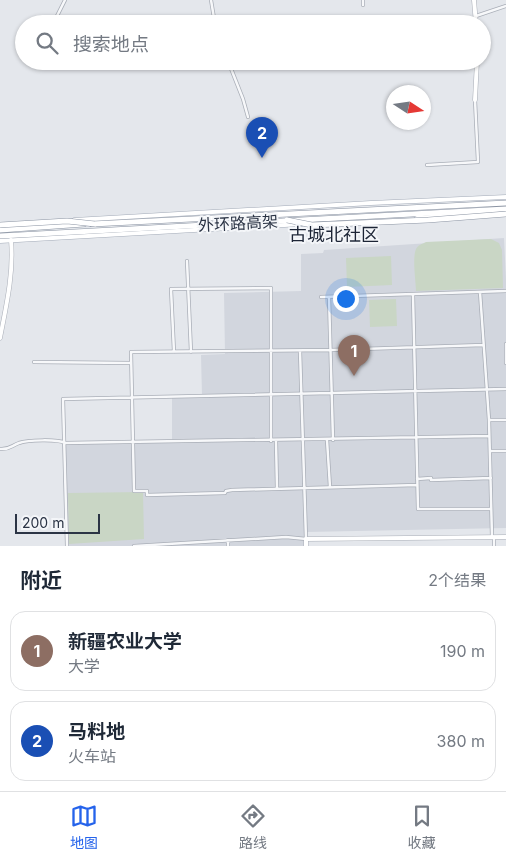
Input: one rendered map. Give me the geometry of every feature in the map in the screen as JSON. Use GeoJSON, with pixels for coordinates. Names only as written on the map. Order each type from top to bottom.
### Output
{"type":"FeatureCollection","features":[{"type":"Feature","properties":{"kind":"highway","name":"外环路高架"},"geometry":{"type":"LineString","coordinates":[[0,227],[67,221],[95,224],[506,203]]}},
{"type":"Feature","properties":{"kind":"highway","name":"外环路高架"},"geometry":{"type":"LineString","coordinates":[[0,236],[287,220],[312,225],[428,220],[506,211]]}},
{"type":"Feature","properties":{"kind":"main road"},"geometry":{"type":"LineString","coordinates":[[474,0],[476,15]]}},
{"type":"Feature","properties":{"kind":"main road"},"geometry":{"type":"LineString","coordinates":[[475,100],[477,70]]}},
{"type":"Feature","properties":{"kind":"main road"},"geometry":{"type":"LineString","coordinates":[[0,227],[58,220],[283,209],[371,202],[506,197]]}},
{"type":"Feature","properties":{"kind":"main road"},"geometry":{"type":"LineString","coordinates":[[0,241],[396,221],[506,211]]}},
{"type":"Feature","properties":{"kind":"main road"},"geometry":{"type":"LineString","coordinates":[[0,338],[9,288],[11,240]]}},
{"type":"Feature","properties":{"kind":"main road"},"geometry":{"type":"LineString","coordinates":[[306,546],[306,539],[506,537]]}},
{"type":"Feature","properties":{"kind":"street"},"geometry":{"type":"LineString","coordinates":[[57,15],[64,0]]}},
{"type":"Feature","properties":{"kind":"street"},"geometry":{"type":"LineString","coordinates":[[212,0],[214,15]]}},
{"type":"Feature","properties":{"kind":"street"},"geometry":{"type":"LineString","coordinates":[[363,0],[363,5]]}},
{"type":"Feature","properties":{"kind":"street"},"geometry":{"type":"LineString","coordinates":[[479,15],[506,6]]}},
{"type":"Feature","properties":{"kind":"street"},"geometry":{"type":"LineString","coordinates":[[231,70],[248,117]]}},
{"type":"Feature","properties":{"kind":"street"},"geometry":{"type":"LineString","coordinates":[[427,165],[478,162],[475,100]]}},
{"type":"Feature","properties":{"kind":"street"},"geometry":{"type":"LineString","coordinates":[[187,261],[191,352]]}},
{"type":"Feature","properties":{"kind":"street"},"geometry":{"type":"LineString","coordinates":[[174,352],[172,289],[271,288],[271,441]]}},
{"type":"Feature","properties":{"kind":"street"},"geometry":{"type":"LineString","coordinates":[[321,297],[506,291]]}},
{"type":"Feature","properties":{"kind":"street"},"geometry":{"type":"LineString","coordinates":[[480,292],[489,420],[491,509],[494,546]]}},
{"type":"Feature","properties":{"kind":"street"},"geometry":{"type":"LineString","coordinates":[[413,295],[418,509],[491,509]]}},
{"type":"Feature","properties":{"kind":"street"},"geometry":{"type":"LineString","coordinates":[[329,297],[333,440]]}},
{"type":"Feature","properties":{"kind":"street"},"geometry":{"type":"LineString","coordinates":[[506,344],[506,363]]}},
{"type":"Feature","properties":{"kind":"street"},"geometry":{"type":"LineString","coordinates":[[417,485],[226,491],[225,494],[147,495],[147,491],[134,491],[131,352],[300,351],[483,345]]}},
{"type":"Feature","properties":{"kind":"street"},"geometry":{"type":"LineString","coordinates":[[134,546],[286,537],[306,539],[300,351]]}},
{"type":"Feature","properties":{"kind":"street"},"geometry":{"type":"LineString","coordinates":[[34,362],[131,363]]}},
{"type":"Feature","properties":{"kind":"street"},"geometry":{"type":"LineString","coordinates":[[67,546],[63,399],[506,388]]}},
{"type":"Feature","properties":{"kind":"street"},"geometry":{"type":"LineString","coordinates":[[489,420],[506,420]]}},
{"type":"Feature","properties":{"kind":"street"},"geometry":{"type":"LineString","coordinates":[[0,449],[10,449],[22,442],[58,441],[64,443],[133,443],[489,436]]}},
{"type":"Feature","properties":{"kind":"street"},"geometry":{"type":"LineString","coordinates":[[327,440],[330,487]]}},
{"type":"Feature","properties":{"kind":"street"},"geometry":{"type":"LineString","coordinates":[[276,441],[277,489]]}},
{"type":"Feature","properties":{"kind":"street"},"geometry":{"type":"LineString","coordinates":[[490,451],[506,451]]}},
{"type":"Feature","properties":{"kind":"street"},"geometry":{"type":"LineString","coordinates":[[417,479],[490,478]]}},
{"type":"Feature","properties":{"kind":"street"},"geometry":{"type":"LineString","coordinates":[[228,540],[228,546]]}},
{"type":"Feature","properties":{"kind":"shaded area"},"geometry":{"type":"Polygon","coordinates":[[[504,238],[506,279],[506,528],[306,532],[306,546],[68,546],[65,443],[172,442],[172,397],[202,396],[201,355],[225,354],[224,293],[301,291],[301,254],[323,253],[324,250],[504,238]]]}},
{"type":"Feature","properties":{"kind":"green space"},"geometry":{"type":"Polygon","coordinates":[[[491,239],[499,243],[502,250],[503,288],[416,291],[414,258],[416,249],[419,246],[426,242],[491,239]]]}},
{"type":"Feature","properties":{"kind":"green space"},"geometry":{"type":"Polygon","coordinates":[[[391,256],[392,285],[347,287],[346,258],[391,256]]]}},
{"type":"Feature","properties":{"kind":"green space"},"geometry":{"type":"Polygon","coordinates":[[[396,299],[397,326],[370,327],[369,300],[396,299]]]}},
{"type":"Feature","properties":{"kind":"green space"},"geometry":{"type":"Polygon","coordinates":[[[143,492],[144,539],[69,544],[68,493],[143,492]]]}},
{"type":"Feature","properties":{"kind":"place","name":"马料地"},"geometry":{"type":"Point","coordinates":[262,158]}},
{"type":"Feature","properties":{"kind":"place","name":"新疆农业大学"},"geometry":{"type":"Point","coordinates":[354,376]}},
{"type":"Feature","properties":{"kind":"district","name":"古城北社区"},"geometry":{"type":"Point","coordinates":[334,235]}}]}
